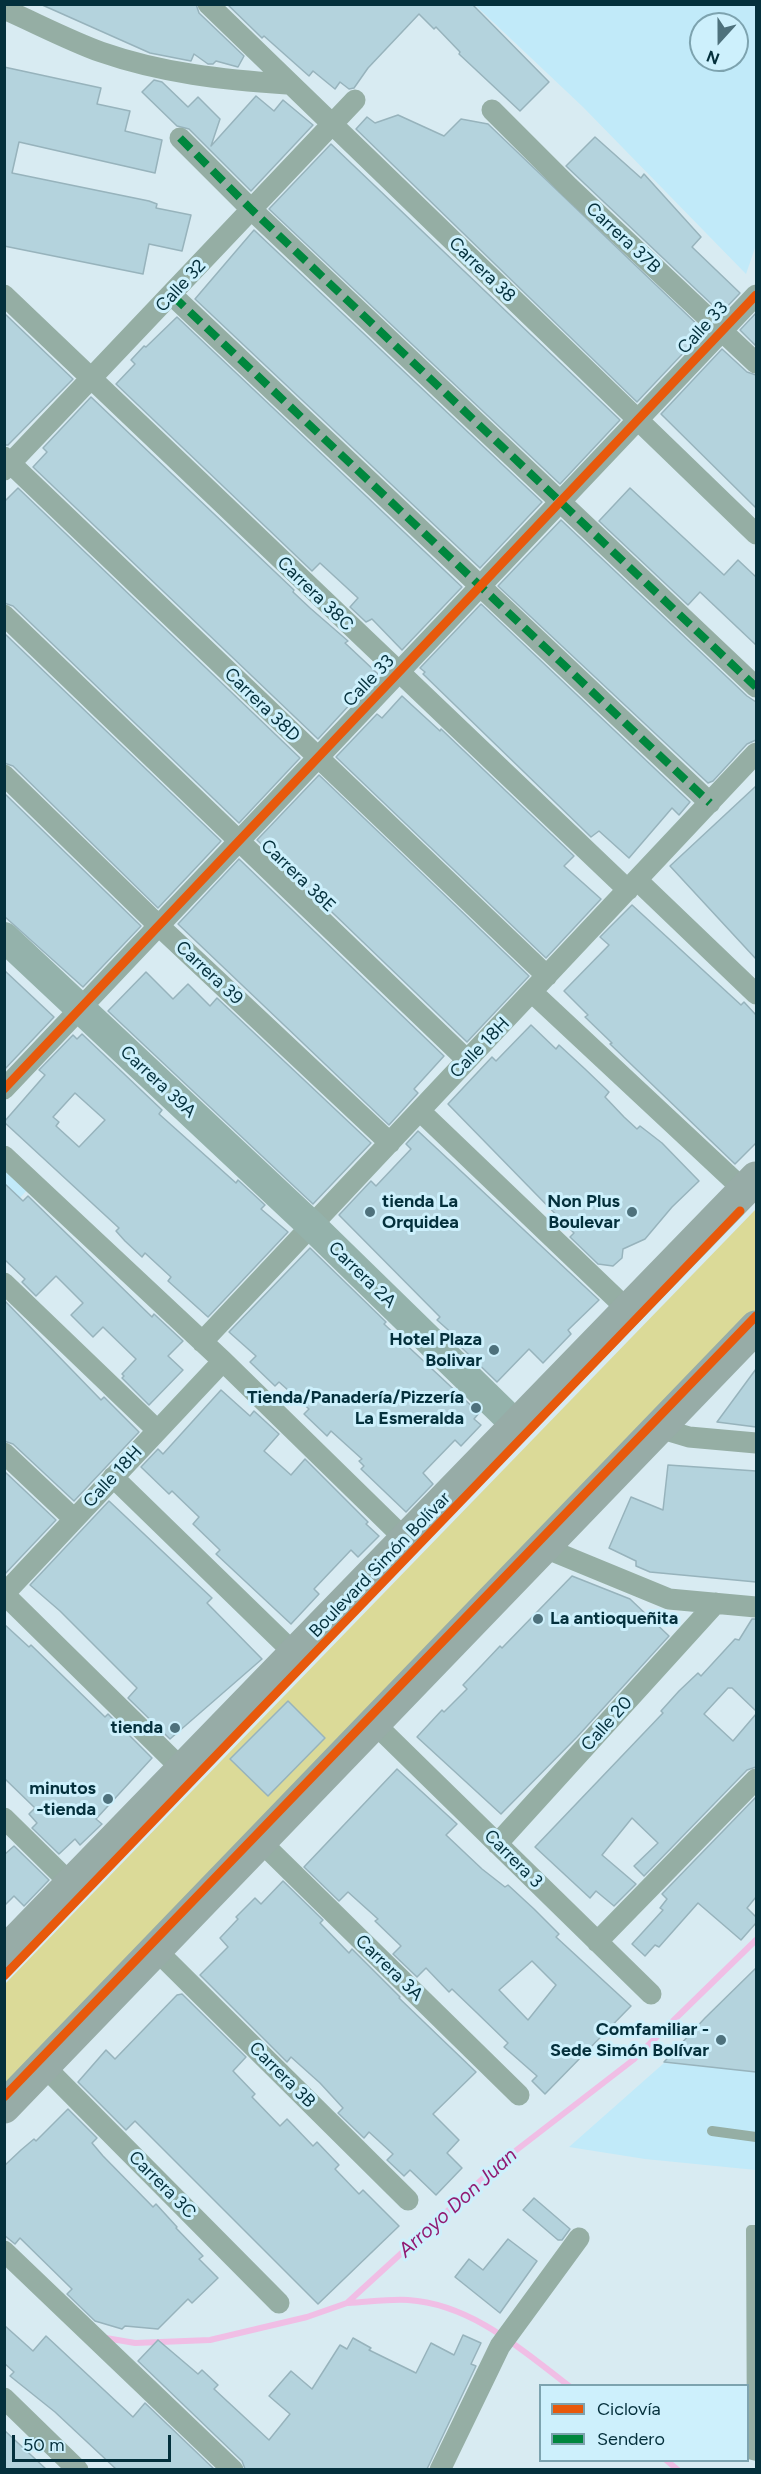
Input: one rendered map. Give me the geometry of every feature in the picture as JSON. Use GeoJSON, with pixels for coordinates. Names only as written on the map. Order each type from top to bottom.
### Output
{"type":"FeatureCollection","features":[{"type":"Feature","properties":{"kind":"highway","name":"Boulevard Simón Bolívar"},"geometry":{"type":"LineString","coordinates":[[4,1953],[515,1424],[751,1185]]}},
{"type":"Feature","properties":{"kind":"highway"},"geometry":{"type":"LineString","coordinates":[[4,2107],[756,1327]]}},
{"type":"Feature","properties":{"kind":"street","name":"Carrera 38"},"geometry":{"type":"LineString","coordinates":[[208,4],[287,84],[756,534]]}},
{"type":"Feature","properties":{"kind":"street"},"geometry":{"type":"LineString","coordinates":[[4,9],[101,52],[159,68],[223,80],[287,84]]}},
{"type":"Feature","properties":{"kind":"street","name":"Calle 32"},"geometry":{"type":"LineString","coordinates":[[7,464],[173,296],[355,100]]}},
{"type":"Feature","properties":{"kind":"street","name":"Carrera 37B"},"geometry":{"type":"LineString","coordinates":[[492,110],[756,363]]}},
{"type":"Feature","properties":{"kind":"street"},"geometry":{"type":"LineString","coordinates":[[180,138],[252,210],[756,687]]}},
{"type":"Feature","properties":{"kind":"street","name":"Carrera 38C"},"geometry":{"type":"LineString","coordinates":[[4,295],[400,674],[632,885],[756,994]]}},
{"type":"Feature","properties":{"kind":"street","name":"Calle 33"},"geometry":{"type":"LineString","coordinates":[[4,1089],[562,503],[756,295]]}},
{"type":"Feature","properties":{"kind":"street"},"geometry":{"type":"LineString","coordinates":[[173,296],[710,803]]}},
{"type":"Feature","properties":{"kind":"street","name":"Carrera 38D"},"geometry":{"type":"LineString","coordinates":[[7,464],[547,976]]}},
{"type":"Feature","properties":{"kind":"street","name":"Carrera 38E"},"geometry":{"type":"LineString","coordinates":[[4,615],[467,1060]]}},
{"type":"Feature","properties":{"kind":"street","name":"Calle 18H"},"geometry":{"type":"LineString","coordinates":[[202,1342],[533,993],[632,885],[754,760]]}},
{"type":"Feature","properties":{"kind":"street","name":"Carrera 39"},"geometry":{"type":"LineString","coordinates":[[4,775],[158,925],[390,1143]]}},
{"type":"Feature","properties":{"kind":"street","name":"Carrera 39A"},"geometry":{"type":"LineString","coordinates":[[4,937],[312,1226]]}},
{"type":"Feature","properties":{"kind":"street"},"geometry":{"type":"LineString","coordinates":[[533,993],[751,1185]]}},
{"type":"Feature","properties":{"kind":"street"},"geometry":{"type":"LineString","coordinates":[[420,1111],[627,1309]]}},
{"type":"Feature","properties":{"kind":"street"},"geometry":{"type":"LineString","coordinates":[[4,1156],[223,1361],[405,1539]]}},
{"type":"Feature","properties":{"kind":"street","name":"Carrera 2A"},"geometry":{"type":"LineString","coordinates":[[312,1226],[515,1424]]}},
{"type":"Feature","properties":{"kind":"street"},"geometry":{"type":"LineString","coordinates":[[4,1283],[157,1430]]}},
{"type":"Feature","properties":{"kind":"street","name":"Calle 18H"},"geometry":{"type":"LineString","coordinates":[[4,1594],[223,1361]]}},
{"type":"Feature","properties":{"kind":"street"},"geometry":{"type":"LineString","coordinates":[[659,1428],[689,1437],[756,1443]]}},
{"type":"Feature","properties":{"kind":"street"},"geometry":{"type":"LineString","coordinates":[[4,1453],[74,1519]]}},
{"type":"Feature","properties":{"kind":"street"},"geometry":{"type":"LineString","coordinates":[[113,1477],[294,1653]]}},
{"type":"Feature","properties":{"kind":"street"},"geometry":{"type":"LineString","coordinates":[[545,1548],[669,1599],[756,1607]]}},
{"type":"Feature","properties":{"kind":"street"},"geometry":{"type":"LineString","coordinates":[[4,1594],[182,1769]]}},
{"type":"Feature","properties":{"kind":"street","name":"Calle 20"},"geometry":{"type":"LineString","coordinates":[[497,1844],[716,1603]]}},
{"type":"Feature","properties":{"kind":"street","name":"Carrera 3"},"geometry":{"type":"LineString","coordinates":[[375,1724],[651,1994]]}},
{"type":"Feature","properties":{"kind":"street"},"geometry":{"type":"LineString","coordinates":[[597,1942],[756,1779]]}},
{"type":"Feature","properties":{"kind":"street"},"geometry":{"type":"LineString","coordinates":[[4,1818],[71,1884]]}},
{"type":"Feature","properties":{"kind":"street","name":"Carrera 3A"},"geometry":{"type":"LineString","coordinates":[[260,1842],[519,2095]]}},
{"type":"Feature","properties":{"kind":"street","name":"Carrera 3B"},"geometry":{"type":"LineString","coordinates":[[156,1950],[408,2200]]}},
{"type":"Feature","properties":{"kind":"street","name":"Carrera 3C"},"geometry":{"type":"LineString","coordinates":[[44,2066],[279,2303]]}},
{"type":"Feature","properties":{"kind":"street"},"geometry":{"type":"LineString","coordinates":[[440,2469],[505,2338],[579,2238]]}},
{"type":"Feature","properties":{"kind":"street"},"geometry":{"type":"LineString","coordinates":[[4,2252],[233,2469]]}},
{"type":"Feature","properties":{"kind":"street"},"geometry":{"type":"LineString","coordinates":[[4,2398],[78,2469]]}},
{"type":"Feature","properties":{"kind":"lane"},"geometry":{"type":"LineString","coordinates":[[712,2131],[756,2137]]}},
{"type":"Feature","properties":{"kind":"lane"},"geometry":{"type":"LineString","coordinates":[[756,2230],[751,2230],[752,2455],[756,2456]]}},
{"type":"Feature","properties":{"kind":"shaded area"},"geometry":{"type":"Polygon","coordinates":[[[475,5],[756,5],[756,245],[746,274],[583,107],[475,5]]]}},
{"type":"Feature","properties":{"kind":"shaded area"},"geometry":{"type":"Polygon","coordinates":[[[4,1164],[29,1188],[5,1214],[4,1214],[4,1164]]]}},
{"type":"Feature","properties":{"kind":"shaded area"},"geometry":{"type":"Polygon","coordinates":[[[756,1209],[756,1310],[259,1833],[5,2091],[4,1985],[756,1209]]]}},
{"type":"Feature","properties":{"kind":"shaded area"},"geometry":{"type":"Polygon","coordinates":[[[664,2063],[756,2071],[756,2170],[645,2159],[569,2147],[664,2063]]]}},
{"type":"Feature","properties":{"kind":"building"},"geometry":{"type":"Polygon","coordinates":[[[40,4],[196,4],[199,13],[244,56],[238,67],[216,61],[208,64],[194,54],[191,61],[150,53],[40,4]]]}},
{"type":"Feature","properties":{"kind":"building"},"geometry":{"type":"Polygon","coordinates":[[[227,4],[472,4],[549,82],[520,111],[459,54],[460,52],[436,27],[434,29],[419,14],[368,68],[354,88],[349,89],[340,82],[335,89],[313,71],[309,76],[264,36],[262,38],[227,4]]]}},
{"type":"Feature","properties":{"kind":"building"},"geometry":{"type":"Polygon","coordinates":[[[4,67],[101,88],[97,104],[130,111],[125,131],[162,140],[155,173],[19,142],[12,173],[149,201],[157,204],[156,208],[191,215],[182,251],[149,244],[143,274],[4,246],[4,67]]]}},
{"type":"Feature","properties":{"kind":"building"},"geometry":{"type":"Polygon","coordinates":[[[154,80],[162,82],[188,107],[198,97],[220,119],[211,146],[256,96],[274,111],[283,100],[313,125],[251,191],[189,129],[177,126],[142,92],[154,80]]]}},
{"type":"Feature","properties":{"kind":"building"},"geometry":{"type":"Polygon","coordinates":[[[398,115],[444,136],[461,119],[488,124],[704,331],[637,402],[356,129],[367,117],[375,123],[398,115]]]}},
{"type":"Feature","properties":{"kind":"building"},"geometry":{"type":"Polygon","coordinates":[[[595,137],[641,178],[644,174],[701,237],[692,247],[740,293],[721,313],[566,166],[595,137]]]}},
{"type":"Feature","properties":{"kind":"building"},"geometry":{"type":"Polygon","coordinates":[[[331,144],[620,420],[560,484],[269,209],[331,144]]]}},
{"type":"Feature","properties":{"kind":"building"},"geometry":{"type":"Polygon","coordinates":[[[254,230],[542,502],[480,568],[195,299],[254,230]]]}},
{"type":"Feature","properties":{"kind":"building"},"geometry":{"type":"Polygon","coordinates":[[[4,313],[73,379],[8,445],[4,445],[4,313]]]}},
{"type":"Feature","properties":{"kind":"building"},"geometry":{"type":"Polygon","coordinates":[[[756,313],[756,346],[740,330],[756,313]]]}},
{"type":"Feature","properties":{"kind":"building"},"geometry":{"type":"Polygon","coordinates":[[[177,317],[462,587],[402,650],[372,619],[366,622],[350,607],[358,598],[320,563],[312,571],[116,384],[135,364],[131,360],[177,317]]]}},
{"type":"Feature","properties":{"kind":"building"},"geometry":{"type":"Polygon","coordinates":[[[722,349],[747,372],[756,375],[756,508],[661,414],[722,349]]]}},
{"type":"Feature","properties":{"kind":"building"},"geometry":{"type":"Polygon","coordinates":[[[91,397],[294,590],[293,592],[348,641],[345,643],[378,674],[318,739],[33,467],[47,452],[43,448],[91,397]]]}},
{"type":"Feature","properties":{"kind":"building"},"geometry":{"type":"Polygon","coordinates":[[[18,488],[300,758],[239,823],[13,606],[4,603],[4,502],[18,488]]]}},
{"type":"Feature","properties":{"kind":"building"},"geometry":{"type":"Polygon","coordinates":[[[630,488],[724,575],[738,560],[756,577],[756,645],[700,592],[688,605],[599,521],[630,488]]]}},
{"type":"Feature","properties":{"kind":"building"},"geometry":{"type":"Polygon","coordinates":[[[561,520],[756,702],[756,740],[747,744],[713,781],[708,783],[498,586],[561,520]]]}},
{"type":"Feature","properties":{"kind":"building"},"geometry":{"type":"Polygon","coordinates":[[[481,604],[690,802],[679,815],[672,808],[629,858],[599,831],[591,837],[423,674],[425,672],[420,668],[481,604]]]}},
{"type":"Feature","properties":{"kind":"building"},"geometry":{"type":"Polygon","coordinates":[[[4,633],[221,841],[158,908],[13,766],[4,763],[4,633]]]}},
{"type":"Feature","properties":{"kind":"building"},"geometry":{"type":"Polygon","coordinates":[[[402,696],[440,731],[441,729],[574,856],[564,866],[601,899],[546,958],[336,757],[377,714],[382,718],[402,696]]]}},
{"type":"Feature","properties":{"kind":"building"},"geometry":{"type":"Polygon","coordinates":[[[319,775],[529,976],[467,1042],[257,840],[319,775]]]}},
{"type":"Feature","properties":{"kind":"building"},"geometry":{"type":"Polygon","coordinates":[[[756,786],[756,959],[670,866],[756,786]]]}},
{"type":"Feature","properties":{"kind":"building"},"geometry":{"type":"Polygon","coordinates":[[[4,793],[141,926],[83,987],[4,916],[4,793]]]}},
{"type":"Feature","properties":{"kind":"building"},"geometry":{"type":"Polygon","coordinates":[[[239,859],[444,1056],[414,1089],[418,1093],[389,1125],[178,924],[239,859]]]}},
{"type":"Feature","properties":{"kind":"building"},"geometry":{"type":"Polygon","coordinates":[[[632,905],[741,1005],[744,1002],[756,1015],[756,1143],[735,1164],[610,1044],[612,1043],[585,1017],[588,1015],[564,991],[609,945],[600,937],[632,905]]]}},
{"type":"Feature","properties":{"kind":"building"},"geometry":{"type":"Polygon","coordinates":[[[4,970],[54,1017],[4,1070],[4,970]]]}},
{"type":"Feature","properties":{"kind":"building"},"geometry":{"type":"Polygon","coordinates":[[[146,972],[173,999],[188,984],[210,1006],[217,998],[371,1143],[313,1204],[108,1011],[146,972]]]}},
{"type":"Feature","properties":{"kind":"building"},"geometry":{"type":"Polygon","coordinates":[[[531,1025],[556,1049],[559,1045],[585,1069],[609,1092],[605,1097],[624,1117],[637,1129],[640,1126],[662,1143],[699,1181],[672,1207],[645,1239],[623,1249],[622,1258],[613,1266],[598,1264],[570,1237],[574,1233],[448,1104],[492,1057],[496,1061],[531,1025]]]}},
{"type":"Feature","properties":{"kind":"building"},"geometry":{"type":"Polygon","coordinates":[[[82,1034],[162,1110],[159,1114],[236,1183],[238,1180],[265,1205],[261,1209],[288,1232],[208,1317],[168,1281],[171,1277],[145,1253],[142,1257],[116,1231],[119,1228],[4,1122],[45,1075],[39,1070],[73,1035],[77,1039],[82,1034]],[[75,1093],[53,1117],[59,1122],[56,1126],[79,1147],[105,1120],[75,1093]]]}},
{"type":"Feature","properties":{"kind":"building"},"geometry":{"type":"Polygon","coordinates":[[[418,1131],[599,1300],[568,1330],[571,1334],[543,1363],[529,1349],[497,1382],[462,1348],[465,1345],[437,1320],[440,1317],[339,1215],[371,1181],[376,1186],[411,1149],[406,1144],[418,1131]]]}},
{"type":"Feature","properties":{"kind":"building"},"geometry":{"type":"Polygon","coordinates":[[[4,1183],[23,1201],[28,1196],[152,1317],[154,1314],[183,1341],[168,1356],[183,1370],[149,1405],[122,1378],[124,1376],[122,1374],[136,1359],[103,1327],[93,1337],[71,1315],[83,1303],[56,1276],[36,1296],[22,1282],[25,1279],[4,1259],[4,1183]]]}},
{"type":"Feature","properties":{"kind":"building"},"geometry":{"type":"Polygon","coordinates":[[[310,1248],[386,1322],[384,1324],[479,1413],[474,1419],[481,1425],[461,1446],[455,1440],[423,1473],[433,1484],[406,1512],[361,1469],[364,1466],[359,1461],[362,1459],[331,1431],[327,1436],[304,1414],[309,1409],[279,1382],[275,1386],[250,1362],[256,1356],[229,1332],[310,1248]]]}},
{"type":"Feature","properties":{"kind":"building"},"geometry":{"type":"Polygon","coordinates":[[[5,1301],[101,1400],[104,1397],[139,1432],[74,1501],[13,1444],[4,1441],[5,1301]]]}},
{"type":"Feature","properties":{"kind":"building"},"geometry":{"type":"Polygon","coordinates":[[[756,1369],[756,1427],[717,1422],[756,1369]]]}},
{"type":"Feature","properties":{"kind":"building"},"geometry":{"type":"Polygon","coordinates":[[[221,1390],[250,1416],[254,1411],[279,1434],[264,1451],[291,1475],[305,1459],[379,1536],[358,1557],[351,1550],[314,1589],[319,1594],[291,1624],[216,1554],[220,1550],[193,1524],[199,1517],[172,1491],[169,1494],[141,1467],[158,1449],[163,1454],[221,1390]]]}},
{"type":"Feature","properties":{"kind":"building"},"geometry":{"type":"Polygon","coordinates":[[[668,1465],[756,1471],[756,1582],[650,1572],[636,1566],[636,1561],[609,1548],[631,1497],[663,1510],[668,1465]]]}},
{"type":"Feature","properties":{"kind":"building"},"geometry":{"type":"Polygon","coordinates":[[[4,1471],[56,1520],[4,1575],[4,1471]]]}},
{"type":"Feature","properties":{"kind":"building"},"geometry":{"type":"Polygon","coordinates":[[[109,1501],[212,1598],[207,1603],[262,1659],[170,1739],[128,1698],[137,1688],[60,1611],[30,1585],[109,1501]]]}},
{"type":"Feature","properties":{"kind":"building"},"geometry":{"type":"Polygon","coordinates":[[[572,1576],[630,1599],[669,1636],[577,1737],[501,1814],[417,1737],[442,1710],[444,1712],[467,1689],[463,1685],[500,1646],[502,1648],[572,1576]]]}},
{"type":"Feature","properties":{"kind":"building"},"geometry":{"type":"Polygon","coordinates":[[[752,1619],[756,1619],[756,1711],[732,1688],[728,1688],[704,1714],[733,1741],[756,1714],[756,1767],[747,1770],[644,1876],[634,1866],[658,1843],[632,1818],[602,1855],[636,1884],[614,1906],[596,1891],[590,1898],[535,1847],[663,1713],[661,1711],[679,1691],[698,1673],[701,1676],[735,1639],[739,1640],[752,1619]]]}},
{"type":"Feature","properties":{"kind":"building"},"geometry":{"type":"Polygon","coordinates":[[[4,1624],[29,1647],[31,1645],[105,1717],[108,1714],[152,1758],[96,1819],[102,1824],[80,1845],[75,1839],[59,1854],[32,1828],[37,1823],[29,1814],[35,1808],[4,1778],[4,1624]]]}},
{"type":"Feature","properties":{"kind":"building"},"geometry":{"type":"Polygon","coordinates":[[[288,1701],[325,1738],[268,1796],[230,1759],[288,1701]]]}},
{"type":"Feature","properties":{"kind":"building"},"geometry":{"type":"Polygon","coordinates":[[[397,1769],[457,1824],[446,1835],[482,1869],[505,1887],[508,1885],[534,1909],[559,1934],[556,1937],[631,2006],[545,2094],[532,2081],[537,2076],[504,2047],[508,2043],[452,1989],[449,1992],[426,1968],[417,1977],[393,1954],[401,1946],[375,1921],[378,1919],[348,1892],[339,1901],[304,1867],[397,1769]],[[532,1961],[499,1990],[528,2020],[556,1985],[532,1961]]]}},
{"type":"Feature","properties":{"kind":"building"},"geometry":{"type":"Polygon","coordinates":[[[756,1797],[756,1897],[747,1908],[756,1917],[756,1923],[741,1940],[698,1903],[659,1947],[655,1945],[645,1956],[632,1944],[663,1910],[660,1908],[667,1899],[662,1894],[756,1797]]]}},
{"type":"Feature","properties":{"kind":"building"},"geometry":{"type":"Polygon","coordinates":[[[14,1846],[49,1880],[24,1906],[14,1896],[4,1906],[4,1855],[14,1846]]]}},
{"type":"Feature","properties":{"kind":"building"},"geometry":{"type":"Polygon","coordinates":[[[283,1881],[323,1920],[320,1923],[349,1953],[352,1949],[476,2072],[433,2114],[459,2140],[447,2153],[462,2168],[436,2195],[410,2170],[404,2176],[387,2160],[393,2154],[369,2132],[364,2138],[338,2113],[343,2108],[320,2083],[291,2057],[287,2062],[200,1975],[228,1947],[220,1938],[238,1919],[236,1917],[255,1898],[261,1904],[283,1881]]]}},
{"type":"Feature","properties":{"kind":"building","name":"Comfamiliar - Sede Simón Bolívar"},"geometry":{"type":"Polygon","coordinates":[[[756,1968],[756,2072],[664,2062],[705,2018],[756,1968]]]}},
{"type":"Feature","properties":{"kind":"building"},"geometry":{"type":"Polygon","coordinates":[[[182,1994],[246,2057],[233,2071],[255,2094],[252,2097],[280,2126],[287,2119],[313,2146],[317,2142],[339,2165],[335,2169],[359,2194],[363,2190],[399,2226],[318,2304],[135,2121],[126,2130],[78,2082],[106,2050],[115,2059],[177,1995],[182,1994]]]}},
{"type":"Feature","properties":{"kind":"building"},"geometry":{"type":"Polygon","coordinates":[[[68,2109],[97,2138],[92,2143],[103,2156],[153,2207],[156,2204],[203,2256],[199,2259],[218,2278],[192,2303],[188,2299],[158,2329],[125,2326],[122,2329],[95,2321],[67,2294],[72,2289],[20,2238],[15,2244],[4,2235],[4,2166],[34,2139],[36,2141],[68,2109]]]}},
{"type":"Feature","properties":{"kind":"building"},"geometry":{"type":"Polygon","coordinates":[[[534,2198],[570,2229],[562,2240],[558,2240],[523,2210],[534,2198]]]}},
{"type":"Feature","properties":{"kind":"building"},"geometry":{"type":"Polygon","coordinates":[[[508,2239],[537,2261],[500,2313],[455,2277],[469,2259],[483,2270],[508,2239]]]}},
{"type":"Feature","properties":{"kind":"building"},"geometry":{"type":"Polygon","coordinates":[[[4,2325],[33,2351],[46,2336],[133,2417],[145,2403],[214,2469],[116,2469],[55,2412],[10,2376],[14,2372],[4,2363],[4,2325]]]}},
{"type":"Feature","properties":{"kind":"building"},"geometry":{"type":"Polygon","coordinates":[[[463,2335],[481,2343],[471,2364],[476,2366],[427,2469],[245,2469],[242,2461],[138,2361],[158,2340],[198,2374],[202,2370],[218,2385],[214,2389],[269,2440],[290,2414],[269,2396],[291,2371],[312,2389],[340,2345],[347,2349],[353,2338],[371,2348],[369,2350],[416,2373],[431,2343],[454,2355],[463,2335]]]}},
{"type":"Feature","properties":{"kind":"building"},"geometry":{"type":"Polygon","coordinates":[[[4,2430],[46,2469],[4,2469],[4,2430]]]}},
{"type":"Feature","properties":{"kind":"waterway","name":"Arroyo Don Juan"},"geometry":{"type":"LineString","coordinates":[[106,2338],[135,2343],[210,2340],[307,2317],[347,2303],[501,2162],[633,2060],[756,1940]]}},
{"type":"Feature","properties":{"kind":"waterway"},"geometry":{"type":"LineString","coordinates":[[348,2303],[408,2300],[431,2303],[453,2310],[474,2319],[514,2344],[566,2384]]}},
{"type":"Feature","properties":{"kind":"waterway"},"geometry":{"type":"LineString","coordinates":[[668,2462],[678,2470]]}},
{"type":"Feature","properties":{"kind":"marked path"},"geometry":{"type":"LineString","coordinates":[[180,138],[252,210],[756,687]]}},
{"type":"Feature","properties":{"kind":"marked path"},"geometry":{"type":"LineString","coordinates":[[173,296],[710,803]]}},
{"type":"Feature","properties":{"kind":"cycle path"},"geometry":{"type":"LineString","coordinates":[[4,1089],[756,295]]}},
{"type":"Feature","properties":{"kind":"cycle path"},"geometry":{"type":"LineString","coordinates":[[4,1976],[740,1211]]}},
{"type":"Feature","properties":{"kind":"cycle path"},"geometry":{"type":"LineString","coordinates":[[4,2097],[756,1316]]}},
{"type":"Feature","properties":{"kind":"place","name":"tienda La Orquidea"},"geometry":{"type":"Point","coordinates":[370,1212]}},
{"type":"Feature","properties":{"kind":"place","name":"Non Plus Boulevar"},"geometry":{"type":"Point","coordinates":[632,1212]}},
{"type":"Feature","properties":{"kind":"place","name":"Hotel Plaza Bolivar"},"geometry":{"type":"Point","coordinates":[494,1350]}},
{"type":"Feature","properties":{"kind":"place","name":"Tienda/Panadería/Pizzería La Esmeralda"},"geometry":{"type":"Point","coordinates":[476,1408]}},
{"type":"Feature","properties":{"kind":"place","name":"La antioqueñita"},"geometry":{"type":"Point","coordinates":[538,1619]}},
{"type":"Feature","properties":{"kind":"place","name":"tienda"},"geometry":{"type":"Point","coordinates":[175,1728]}},
{"type":"Feature","properties":{"kind":"place","name":"minutos -tienda"},"geometry":{"type":"Point","coordinates":[108,1799]}},
{"type":"Feature","properties":{"kind":"place","name":"Comfamiliar - Sede Simón Bolívar"},"geometry":{"type":"Point","coordinates":[721,2040]}}]}
